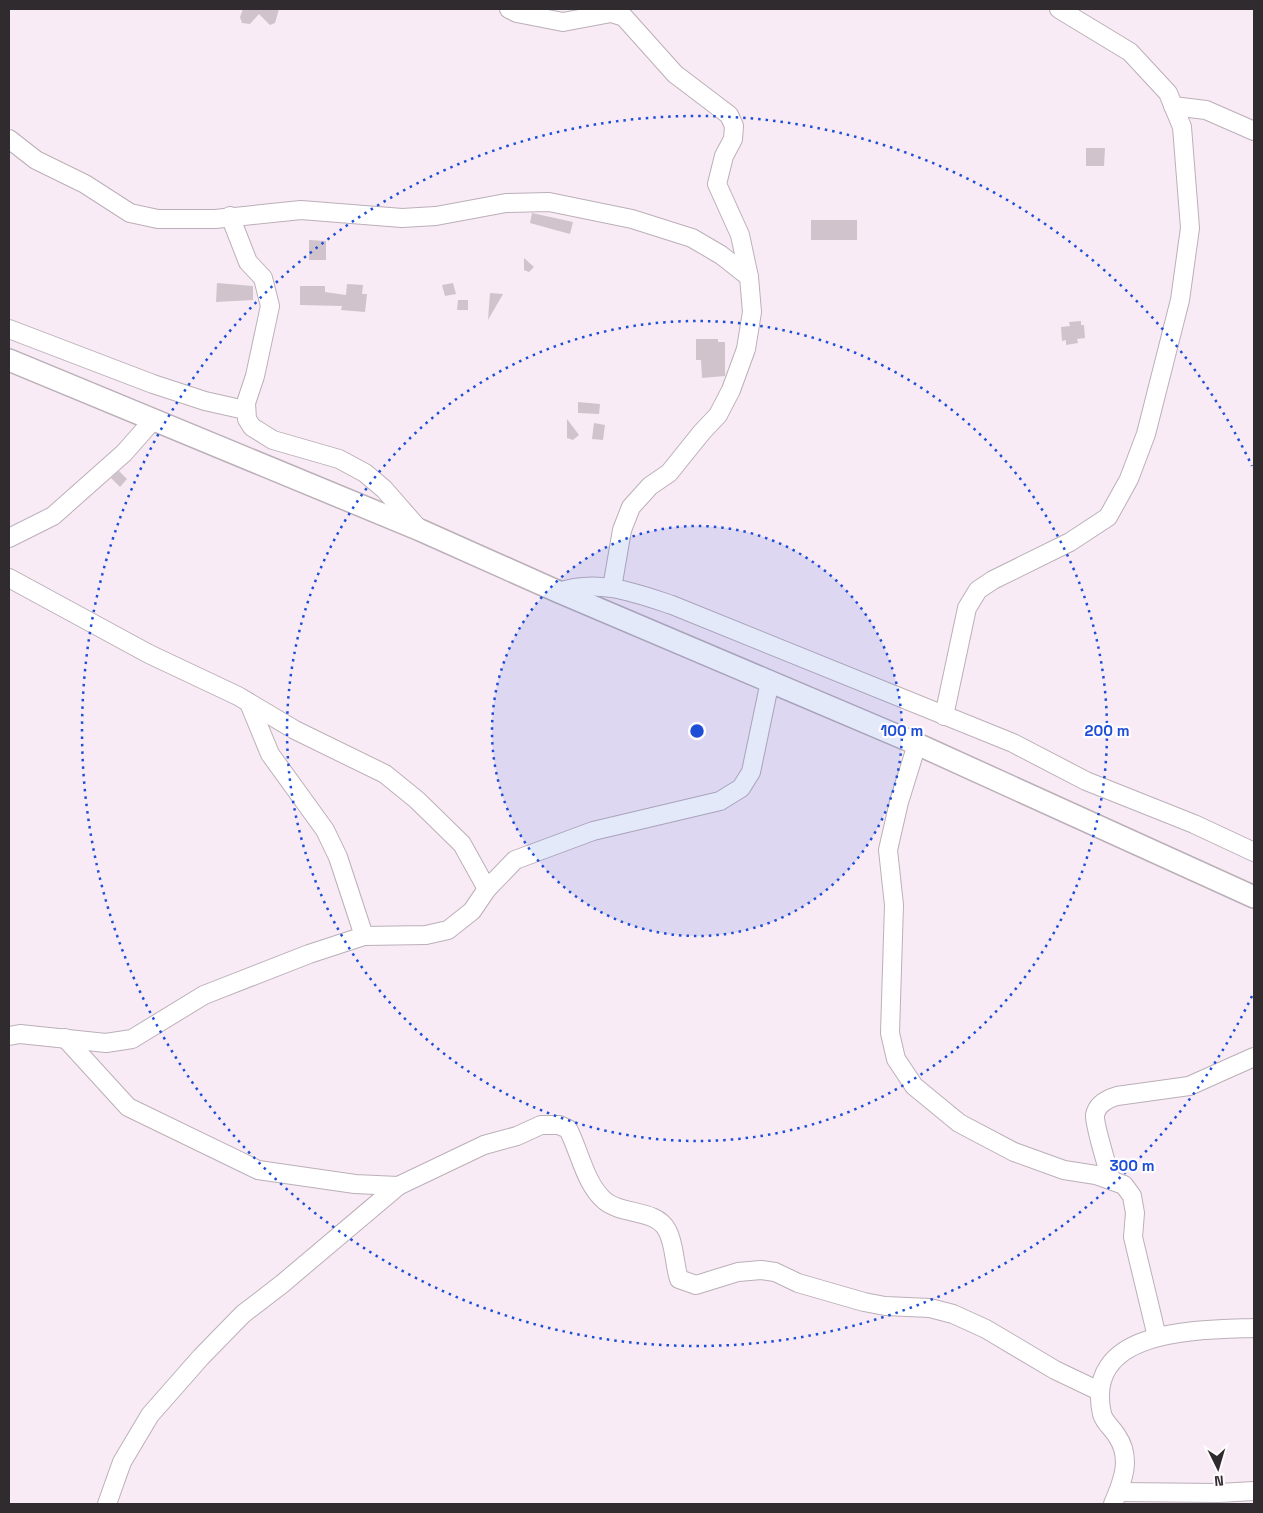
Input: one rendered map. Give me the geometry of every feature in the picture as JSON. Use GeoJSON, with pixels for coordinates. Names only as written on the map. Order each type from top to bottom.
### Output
{"type":"FeatureCollection","features":[{"type":"Feature","properties":{"kind":"main road"},"geometry":{"type":"LineString","coordinates":[[9,360],[420,530],[560,592],[917,744],[1254,897]]}},
{"type":"Feature","properties":{"kind":"street"},"geometry":{"type":"LineString","coordinates":[[509,9],[517,14],[563,22],[611,12],[624,17],[675,74],[730,115],[734,126],[733,138],[724,156],[717,184],[740,235],[749,276],[752,312],[746,349],[731,390],[718,415],[669,472],[650,486],[632,508],[622,530],[612,588]]}},
{"type":"Feature","properties":{"kind":"street"},"geometry":{"type":"LineString","coordinates":[[944,716],[967,608],[978,590],[993,580],[1070,542],[1108,516],[1129,479],[1146,434],[1180,300],[1190,228],[1182,127],[1168,93],[1130,52],[1060,9]]}},
{"type":"Feature","properties":{"kind":"street"},"geometry":{"type":"LineString","coordinates":[[1173,106],[1206,110],[1254,131]]}},
{"type":"Feature","properties":{"kind":"street"},"geometry":{"type":"LineString","coordinates":[[9,139],[36,160],[85,184],[130,213],[158,219],[215,219],[301,210],[402,218],[436,216],[506,203],[549,202],[632,219],[692,238],[721,255],[749,276]]}},
{"type":"Feature","properties":{"kind":"street"},"geometry":{"type":"LineString","coordinates":[[230,216],[248,262],[263,278],[270,306],[246,410],[252,427],[273,440],[340,459],[365,473],[384,489],[420,530]]}},
{"type":"Feature","properties":{"kind":"street"},"geometry":{"type":"LineString","coordinates":[[9,329],[153,384],[205,401],[246,410]]}},
{"type":"Feature","properties":{"kind":"street"},"geometry":{"type":"LineString","coordinates":[[9,538],[52,516],[124,453],[154,419]]}},
{"type":"Feature","properties":{"kind":"street"},"geometry":{"type":"LineString","coordinates":[[9,578],[149,654],[249,703],[295,730],[385,774],[417,800],[462,844],[487,889]]}},
{"type":"Feature","properties":{"kind":"street"},"geometry":{"type":"LineString","coordinates":[[560,592],[583,586],[612,588],[646,596],[715,622],[823,668],[1013,743],[1086,781],[1194,824],[1254,852]]}},
{"type":"Feature","properties":{"kind":"street"},"geometry":{"type":"LineString","coordinates":[[9,1036],[20,1034],[106,1043],[132,1039],[204,995],[364,936],[426,935],[448,930],[472,911],[487,889],[515,860],[556,843],[636,819],[689,810],[720,801],[741,788],[751,772],[770,681]]}},
{"type":"Feature","properties":{"kind":"street"},"geometry":{"type":"LineString","coordinates":[[249,703],[270,754],[325,830],[338,857],[364,936]]}},
{"type":"Feature","properties":{"kind":"street"},"geometry":{"type":"LineString","coordinates":[[917,744],[899,802],[888,850],[894,905],[890,1033],[896,1059],[914,1086],[959,1123],[1023,1155],[1064,1170],[1096,1175],[1124,1185],[1132,1196],[1134,1212],[1133,1237],[1157,1337]]}},
{"type":"Feature","properties":{"kind":"street"},"geometry":{"type":"LineString","coordinates":[[65,1038],[128,1107],[258,1170],[355,1184],[398,1186]]}},
{"type":"Feature","properties":{"kind":"street"},"geometry":{"type":"LineString","coordinates":[[1111,1180],[1095,1116],[1100,1105],[1106,1100],[1117,1096],[1189,1086],[1254,1057]]}},
{"type":"Feature","properties":{"kind":"street"},"geometry":{"type":"LineString","coordinates":[[107,1504],[122,1462],[150,1415],[201,1357],[243,1314],[282,1284],[398,1186],[484,1145],[517,1136],[541,1125],[559,1125],[568,1129],[596,1190],[606,1202],[626,1211],[643,1214],[660,1222],[667,1229],[679,1279],[696,1285],[738,1272],[761,1270],[775,1272],[798,1283],[864,1302],[885,1306],[930,1308],[953,1314],[986,1329],[1055,1370],[1099,1391]]}},
{"type":"Feature","properties":{"kind":"street"},"geometry":{"type":"LineString","coordinates":[[1254,1328],[1218,1329],[1157,1337],[1132,1344],[1104,1372],[1099,1391],[1103,1416],[1118,1438],[1127,1461],[1116,1498],[1181,1498],[1254,1491]]}},
{"type":"Feature","properties":{"kind":"building"},"geometry":{"type":"Polygon","coordinates":[[[243,9],[279,9],[275,23],[270,25],[259,14],[250,24],[242,23],[240,17],[243,9]]]}},
{"type":"Feature","properties":{"kind":"building"},"geometry":{"type":"Polygon","coordinates":[[[1086,148],[1105,148],[1104,166],[1086,166],[1086,148]]]}},
{"type":"Feature","properties":{"kind":"building"},"geometry":{"type":"Polygon","coordinates":[[[532,213],[573,222],[570,234],[530,223],[532,213]]]}},
{"type":"Feature","properties":{"kind":"building"},"geometry":{"type":"Polygon","coordinates":[[[811,220],[857,220],[857,240],[811,240],[811,220]]]}},
{"type":"Feature","properties":{"kind":"building"},"geometry":{"type":"Polygon","coordinates":[[[309,240],[326,241],[326,260],[309,260],[309,240]]]}},
{"type":"Feature","properties":{"kind":"building"},"geometry":{"type":"Polygon","coordinates":[[[524,258],[534,267],[529,272],[524,270],[524,258]]]}},
{"type":"Feature","properties":{"kind":"building"},"geometry":{"type":"Polygon","coordinates":[[[217,283],[253,286],[253,300],[216,302],[217,283]]]}},
{"type":"Feature","properties":{"kind":"building"},"geometry":{"type":"Polygon","coordinates":[[[453,283],[456,294],[445,296],[442,285],[453,283]]]}},
{"type":"Feature","properties":{"kind":"building"},"geometry":{"type":"Polygon","coordinates":[[[347,284],[363,285],[362,294],[367,294],[365,312],[341,310],[342,306],[300,305],[300,286],[325,286],[325,292],[346,295],[347,284]]]}},
{"type":"Feature","properties":{"kind":"building"},"geometry":{"type":"Polygon","coordinates":[[[490,293],[503,294],[488,320],[490,293]]]}},
{"type":"Feature","properties":{"kind":"building"},"geometry":{"type":"Polygon","coordinates":[[[458,300],[468,300],[468,310],[457,310],[458,300]]]}},
{"type":"Feature","properties":{"kind":"building"},"geometry":{"type":"Polygon","coordinates":[[[1081,321],[1081,325],[1084,325],[1085,338],[1077,339],[1078,343],[1066,345],[1066,340],[1062,341],[1061,327],[1070,326],[1069,322],[1081,321]]]}},
{"type":"Feature","properties":{"kind":"building"},"geometry":{"type":"Polygon","coordinates":[[[696,339],[718,339],[718,342],[725,342],[725,376],[702,378],[701,360],[696,360],[696,339]]]}},
{"type":"Feature","properties":{"kind":"building"},"geometry":{"type":"Polygon","coordinates":[[[578,402],[600,404],[599,414],[578,413],[578,402]]]}},
{"type":"Feature","properties":{"kind":"building"},"geometry":{"type":"Polygon","coordinates":[[[567,419],[579,435],[573,440],[567,438],[567,419]]]}},
{"type":"Feature","properties":{"kind":"building"},"geometry":{"type":"Polygon","coordinates":[[[594,423],[605,425],[603,440],[592,439],[594,423]]]}},
{"type":"Feature","properties":{"kind":"building"},"geometry":{"type":"Polygon","coordinates":[[[119,471],[127,479],[120,487],[111,478],[119,471]]]}}]}
